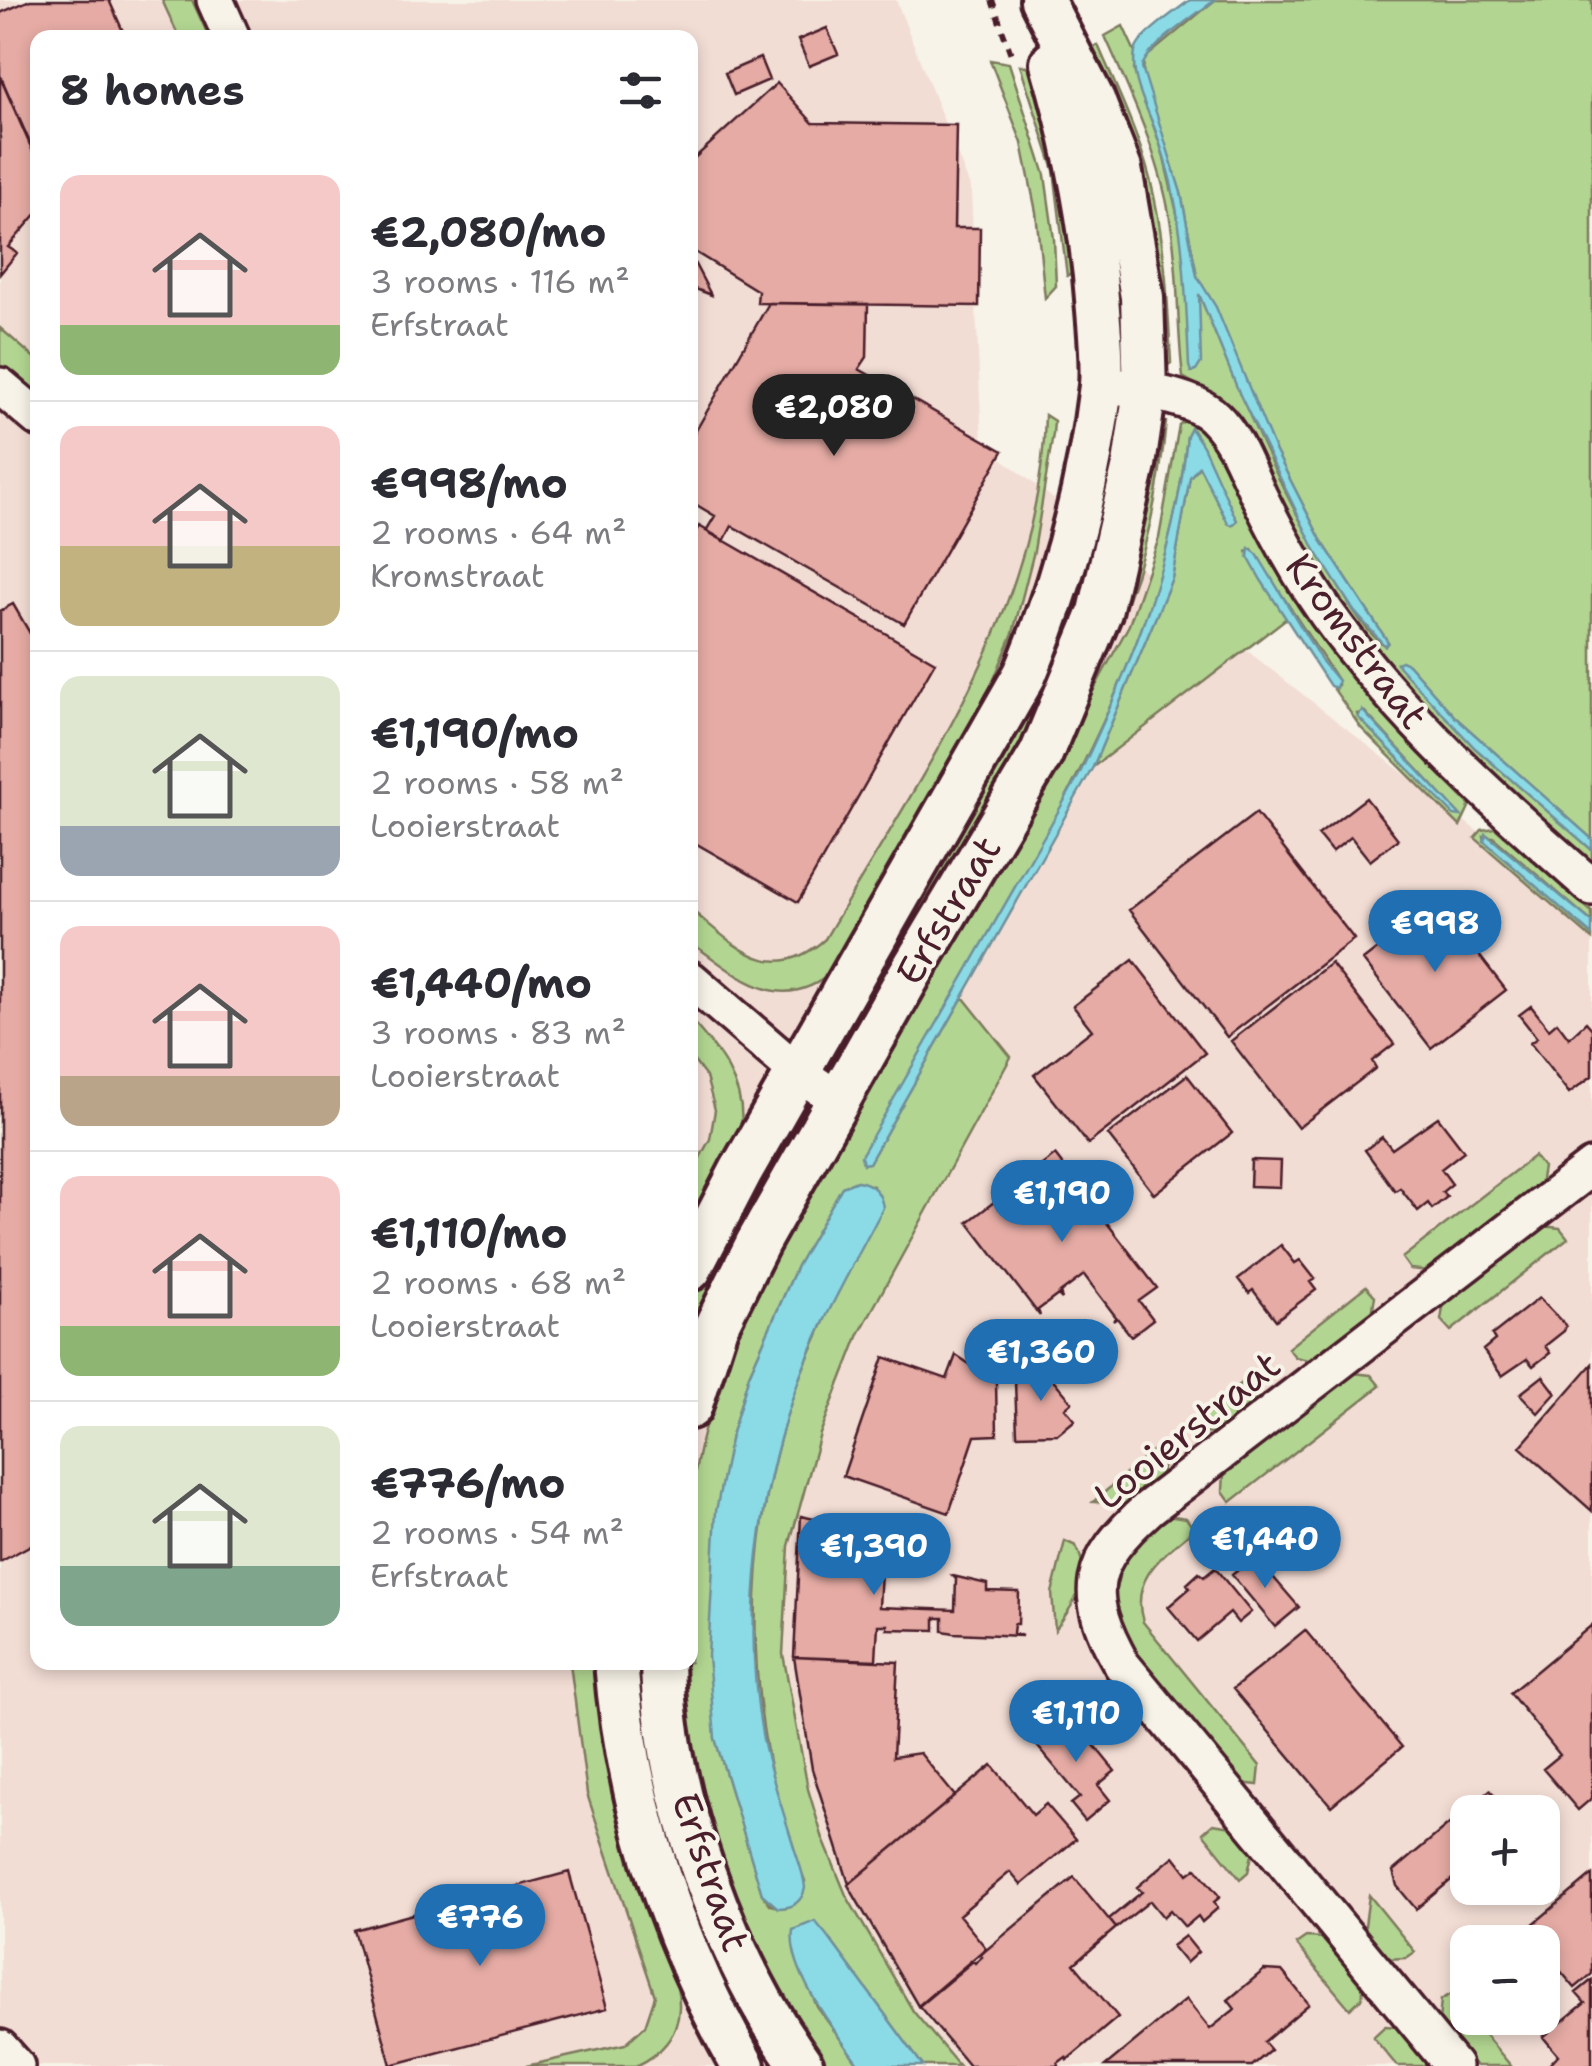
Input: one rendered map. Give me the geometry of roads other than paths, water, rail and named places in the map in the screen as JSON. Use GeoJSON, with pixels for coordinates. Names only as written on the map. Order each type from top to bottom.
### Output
{"type":"FeatureCollection","features":[{"type":"Feature","properties":{"kind":"street"},"geometry":{"type":"LineString","coordinates":[[215,0],[228,30]]}},
{"type":"Feature","properties":{"kind":"street"},"geometry":{"type":"LineString","coordinates":[[1034,0],[1084,186],[1095,270],[1101,384]]}},
{"type":"Feature","properties":{"kind":"street"},"geometry":{"type":"LineString","coordinates":[[1042,0],[1092,98],[1120,169],[1142,297],[1144,390]]}},
{"type":"Feature","properties":{"kind":"street","name":"Kromstraat"},"geometry":{"type":"LineString","coordinates":[[1101,384],[1176,398],[1212,414],[1240,454],[1295,565],[1373,674],[1420,728],[1484,791],[1592,887]]}},
{"type":"Feature","properties":{"kind":"street","name":"Erfstraat"},"geometry":{"type":"LineString","coordinates":[[698,1253],[741,1170],[1025,674],[1050,614],[1073,536],[1101,384]]}},
{"type":"Feature","properties":{"kind":"street"},"geometry":{"type":"LineString","coordinates":[[0,386],[30,411]]}},
{"type":"Feature","properties":{"kind":"street","name":"Erfstraat"},"geometry":{"type":"LineString","coordinates":[[698,1382],[716,1326],[758,1242],[1041,754],[1062,709],[1100,612],[1134,464],[1144,390]]}},
{"type":"Feature","properties":{"kind":"street"},"geometry":{"type":"LineString","coordinates":[[698,987],[799,1074],[838,1099]]}},
{"type":"Feature","properties":{"kind":"street","name":"Looierstraat"},"geometry":{"type":"LineString","coordinates":[[1453,2066],[1122,1665],[1100,1626],[1096,1597],[1098,1567],[1119,1535],[1149,1508],[1592,1167]]}},
{"type":"Feature","properties":{"kind":"street","name":"Erfstraat"},"geometry":{"type":"LineString","coordinates":[[617,1670],[624,1746],[653,1862],[709,2003],[743,2066]]}},
{"type":"Feature","properties":{"kind":"street","name":"Erfstraat"},"geometry":{"type":"LineString","coordinates":[[663,1670],[670,1739],[704,1870],[727,1934],[791,2051]]}},
{"type":"Feature","properties":{"kind":"street"},"geometry":{"type":"LineString","coordinates":[[0,2048],[16,2066]]}},
{"type":"Feature","properties":{"kind":"street"},"geometry":{"type":"LineString","coordinates":[[729,2066],[743,2066],[791,2051]]}},
{"type":"Feature","properties":{"kind":"water"},"geometry":{"type":"Polygon","coordinates":[[[1190,0],[1215,0],[1163,41],[1142,67],[1181,193],[1197,276],[1216,307],[1274,448],[1321,540],[1388,642],[1385,646],[1354,611],[1315,550],[1240,395],[1199,294],[1201,363],[1196,371],[1191,372],[1189,366],[1184,277],[1173,191],[1140,93],[1134,62],[1143,39],[1190,0]]]}},
{"type":"Feature","properties":{"kind":"water"},"geometry":{"type":"Polygon","coordinates":[[[1191,428],[1237,521],[1228,523],[1199,466],[1190,477],[1172,578],[1093,767],[869,1163],[863,1164],[861,1156],[1079,775],[1098,735],[1148,610],[1173,524],[1191,428]]]}},
{"type":"Feature","properties":{"kind":"water"},"geometry":{"type":"Polygon","coordinates":[[[1249,548],[1257,554],[1321,660],[1338,681],[1336,688],[1330,686],[1261,580],[1248,557],[1249,548]]]}},
{"type":"Feature","properties":{"kind":"water"},"geometry":{"type":"Polygon","coordinates":[[[1401,661],[1455,717],[1592,839],[1592,850],[1475,748],[1399,667],[1397,663],[1401,661]]]}},
{"type":"Feature","properties":{"kind":"water"},"geometry":{"type":"Polygon","coordinates":[[[1362,710],[1461,816],[1454,815],[1358,717],[1362,710]]]}},
{"type":"Feature","properties":{"kind":"water"},"geometry":{"type":"Polygon","coordinates":[[[1486,834],[1592,922],[1592,935],[1484,841],[1486,834]]]}},
{"type":"Feature","properties":{"kind":"water"},"geometry":{"type":"Polygon","coordinates":[[[857,1181],[875,1189],[883,1208],[799,1379],[774,1465],[758,1554],[754,1645],[762,1734],[805,1888],[796,1903],[778,1908],[762,1894],[715,1738],[708,1656],[716,1511],[730,1440],[749,1375],[797,1266],[842,1187],[857,1181]]]}},
{"type":"Feature","properties":{"kind":"water"},"geometry":{"type":"Polygon","coordinates":[[[815,1921],[923,2066],[860,2066],[805,1983],[798,1964],[793,1930],[815,1921]]]}}]}
